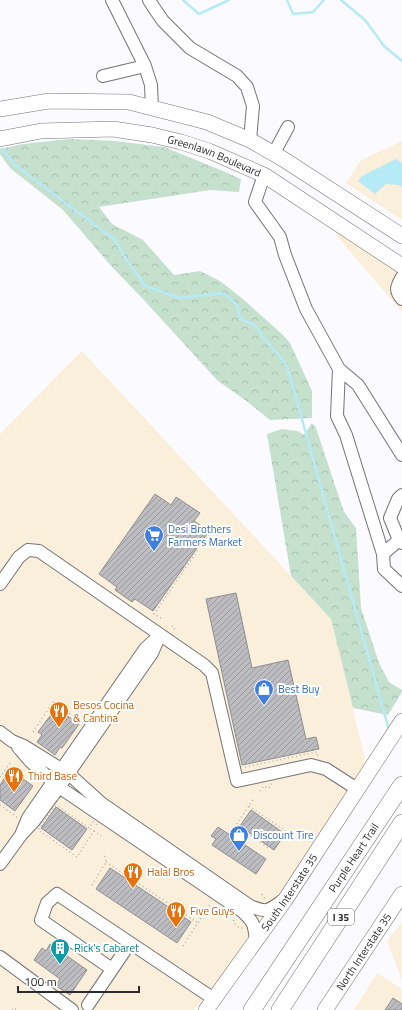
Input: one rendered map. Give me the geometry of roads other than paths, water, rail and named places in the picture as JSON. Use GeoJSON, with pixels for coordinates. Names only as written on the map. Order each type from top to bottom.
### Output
{"type":"FeatureCollection","features":[{"type":"Feature","properties":{"kind":"highway","name":"Purple Heart Trail"},"geometry":{"type":"LineString","coordinates":[[252,1010],[402,785]]}},
{"type":"Feature","properties":{"kind":"highway","name":"Purple Heart Trail"},"geometry":{"type":"LineString","coordinates":[[280,1010],[402,824]]}},
{"type":"Feature","properties":{"kind":"highway"},"geometry":{"type":"LineString","coordinates":[[327,938],[402,845]]}},
{"type":"Feature","properties":{"kind":"main road"},"geometry":{"type":"LineString","coordinates":[[0,109],[49,101],[129,102],[207,122],[250,140],[274,153],[402,236]]}},
{"type":"Feature","properties":{"kind":"main road","name":"Greenlawn Boulevard"},"geometry":{"type":"LineString","coordinates":[[0,139],[41,131],[113,129],[152,135],[209,151],[264,175],[402,266]]}},
{"type":"Feature","properties":{"kind":"main road","name":"South Interstate 35"},"geometry":{"type":"LineString","coordinates":[[210,1005],[285,900],[402,721]]}},
{"type":"Feature","properties":{"kind":"main road","name":"North Interstate 35"},"geometry":{"type":"LineString","coordinates":[[325,1010],[401,899]]}},
{"type":"Feature","properties":{"kind":"lane"},"geometry":{"type":"LineString","coordinates":[[112,0],[145,66],[151,85],[152,108]]}},
{"type":"Feature","properties":{"kind":"lane"},"geometry":{"type":"LineString","coordinates":[[149,0],[163,21],[190,48],[237,76],[248,87],[253,106],[250,140]]}},
{"type":"Feature","properties":{"kind":"lane"},"geometry":{"type":"LineString","coordinates":[[103,76],[145,66]]}},
{"type":"Feature","properties":{"kind":"lane"},"geometry":{"type":"LineString","coordinates":[[274,153],[288,127]]}},
{"type":"Feature","properties":{"kind":"lane"},"geometry":{"type":"LineString","coordinates":[[264,175],[255,202],[280,237],[285,255],[306,309],[339,369],[358,385],[402,455]]}},
{"type":"Feature","properties":{"kind":"lane"},"geometry":{"type":"LineString","coordinates":[[402,276],[397,286],[397,291],[402,299]]}},
{"type":"Feature","properties":{"kind":"lane"},"geometry":{"type":"LineString","coordinates":[[339,369],[337,416],[346,435],[383,554],[384,569],[402,586]]}},
{"type":"Feature","properties":{"kind":"lane"},"geometry":{"type":"LineString","coordinates":[[383,554],[400,542],[390,518],[398,499],[402,495]]}},
{"type":"Feature","properties":{"kind":"lane"},"geometry":{"type":"LineString","coordinates":[[0,584],[19,556],[28,550],[39,551],[204,665],[212,673],[237,781],[311,765],[326,769],[357,788]]}},
{"type":"Feature","properties":{"kind":"lane"},"geometry":{"type":"LineString","coordinates":[[0,864],[21,835],[28,818],[56,784],[152,653],[160,635]]}},
{"type":"Feature","properties":{"kind":"lane"},"geometry":{"type":"LineString","coordinates":[[0,732],[65,771],[101,803],[250,906],[261,910],[270,910],[285,900]]}},
{"type":"Feature","properties":{"kind":"lane"},"geometry":{"type":"LineString","coordinates":[[12,740],[30,761],[56,784],[242,911],[254,924],[256,941]]}},
{"type":"Feature","properties":{"kind":"lane"},"geometry":{"type":"LineString","coordinates":[[112,969],[41,920],[47,903],[56,894],[130,943],[210,1005]]}},
{"type":"Feature","properties":{"kind":"lane"},"geometry":{"type":"LineString","coordinates":[[88,1005],[130,943]]}},
{"type":"Feature","properties":{"kind":"lane"},"geometry":{"type":"LineString","coordinates":[[0,957],[72,1010]]}},
{"type":"Feature","properties":{"kind":"water"},"geometry":{"type":"Polygon","coordinates":[[[396,159],[402,163],[402,187],[399,185],[386,184],[375,194],[358,181],[362,176],[396,159]]]}},
{"type":"Feature","properties":{"kind":"waterway"},"geometry":{"type":"LineString","coordinates":[[183,0],[199,14],[229,0]]}},
{"type":"Feature","properties":{"kind":"waterway"},"geometry":{"type":"LineString","coordinates":[[287,0],[293,14],[313,12],[324,0]]}},
{"type":"Feature","properties":{"kind":"waterway"},"geometry":{"type":"LineString","coordinates":[[341,0],[365,20],[384,46],[402,61]]}},
{"type":"Feature","properties":{"kind":"waterway"},"geometry":{"type":"LineString","coordinates":[[2,149],[15,165],[115,240],[124,256],[145,286],[180,298],[223,293],[237,305],[240,319],[253,324],[287,366],[389,730]]}},
{"type":"Feature","properties":{"kind":"place","name":"Desi Brothers Farmers Market"},"geometry":{"type":"Point","coordinates":[154,552]}},
{"type":"Feature","properties":{"kind":"place","name":"Best Buy"},"geometry":{"type":"Point","coordinates":[264,706]}},
{"type":"Feature","properties":{"kind":"place","name":"Besos Cocina & Cantina"},"geometry":{"type":"Point","coordinates":[59,728]}},
{"type":"Feature","properties":{"kind":"place","name":"Third Base"},"geometry":{"type":"Point","coordinates":[14,793]}},
{"type":"Feature","properties":{"kind":"place","name":"Discount Tire"},"geometry":{"type":"Point","coordinates":[239,852]}},
{"type":"Feature","properties":{"kind":"place","name":"Halal Bros"},"geometry":{"type":"Point","coordinates":[133,889]}},
{"type":"Feature","properties":{"kind":"place","name":"Five Guys"},"geometry":{"type":"Point","coordinates":[176,928]}},
{"type":"Feature","properties":{"kind":"place","name":"Rick's Cabaret"},"geometry":{"type":"Point","coordinates":[60,965]}}]}
